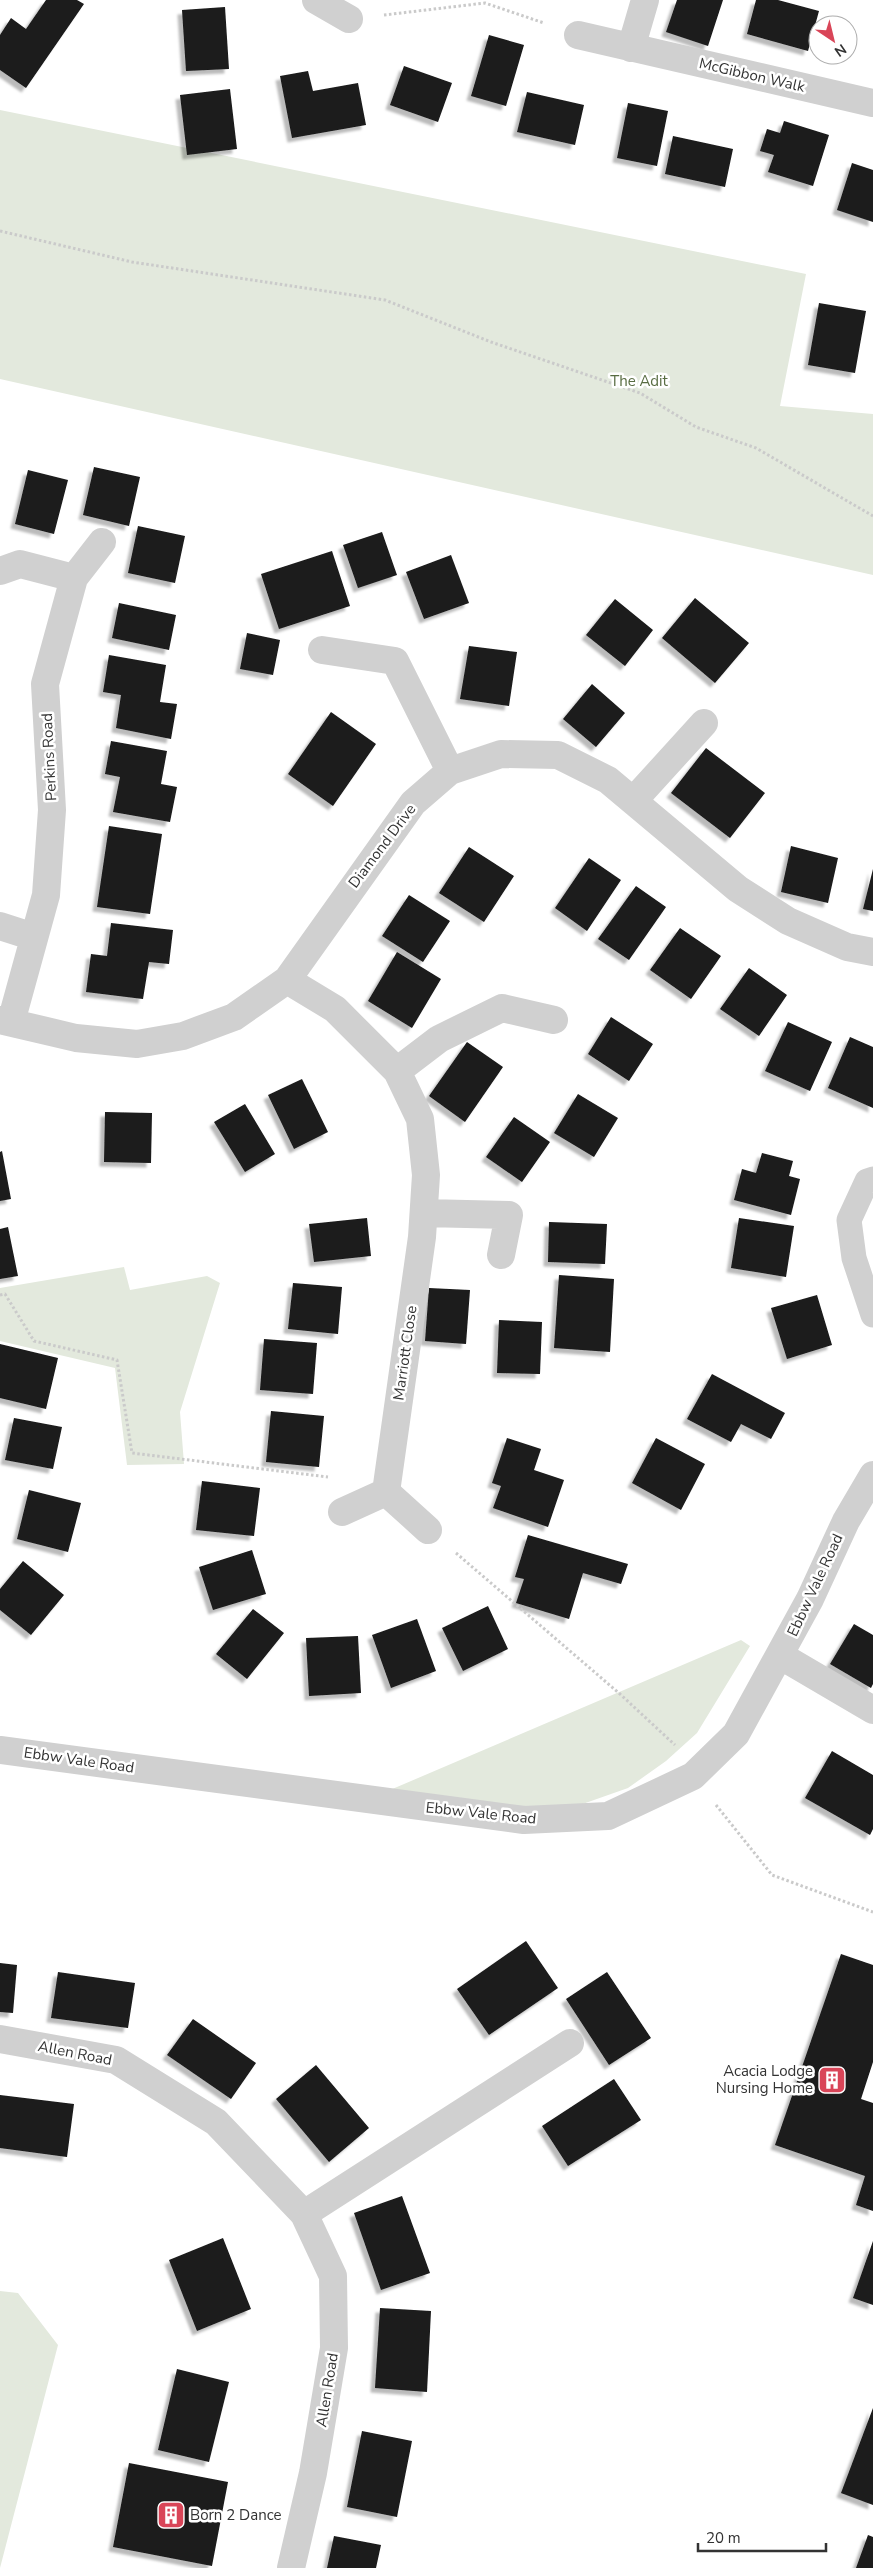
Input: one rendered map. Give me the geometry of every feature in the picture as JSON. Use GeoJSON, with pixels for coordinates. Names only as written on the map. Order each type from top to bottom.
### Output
{"type":"FeatureCollection","features":[{"type":"Feature","properties":{"kind":"street"},"geometry":{"type":"LineString","coordinates":[[316,0],[349,19]]}},
{"type":"Feature","properties":{"kind":"street"},"geometry":{"type":"LineString","coordinates":[[631,48],[645,0]]}},
{"type":"Feature","properties":{"kind":"street","name":"McGibbon Walk"},"geometry":{"type":"LineString","coordinates":[[578,35],[873,103]]}},
{"type":"Feature","properties":{"kind":"street","name":"Perkins Road"},"geometry":{"type":"LineString","coordinates":[[5,1021],[34,938],[46,895],[52,810],[45,684],[74,578],[102,542]]}},
{"type":"Feature","properties":{"kind":"street"},"geometry":{"type":"LineString","coordinates":[[0,570],[20,564],[74,578]]}},
{"type":"Feature","properties":{"kind":"street"},"geometry":{"type":"LineString","coordinates":[[322,650],[395,661],[450,771]]}},
{"type":"Feature","properties":{"kind":"street"},"geometry":{"type":"LineString","coordinates":[[633,802],[704,723]]}},
{"type":"Feature","properties":{"kind":"street","name":"Diamond Drive"},"geometry":{"type":"LineString","coordinates":[[5,1021],[76,1038],[137,1044],[183,1036],[234,1017],[287,980],[412,803],[450,771],[501,754],[558,755],[608,780],[738,889],[788,921],[847,947],[873,952]]}},
{"type":"Feature","properties":{"kind":"street"},"geometry":{"type":"LineString","coordinates":[[0,926],[34,938]]}},
{"type":"Feature","properties":{"kind":"street","name":"Marriott Close"},"geometry":{"type":"LineString","coordinates":[[287,980],[335,1009],[397,1071],[420,1119],[426,1174],[424,1213],[386,1492]]}},
{"type":"Feature","properties":{"kind":"street"},"geometry":{"type":"LineString","coordinates":[[397,1071],[439,1038],[502,1008],[554,1020]]}},
{"type":"Feature","properties":{"kind":"street"},"geometry":{"type":"LineString","coordinates":[[424,1213],[508,1215],[501,1255]]}},
{"type":"Feature","properties":{"kind":"street","name":"Ebbw Vale Road"},"geometry":{"type":"LineString","coordinates":[[0,1750],[524,1820],[608,1816],[696,1771],[736,1734],[781,1656],[846,1521],[873,1475]]}},
{"type":"Feature","properties":{"kind":"street"},"geometry":{"type":"LineString","coordinates":[[342,1512],[386,1492],[428,1530]]}},
{"type":"Feature","properties":{"kind":"street"},"geometry":{"type":"LineString","coordinates":[[781,1656],[873,1710]]}},
{"type":"Feature","properties":{"kind":"street","name":"Allen Road"},"geometry":{"type":"LineString","coordinates":[[0,2039],[116,2060],[216,2122],[304,2214],[332,2276],[334,2348],[314,2473],[291,2568]]}},
{"type":"Feature","properties":{"kind":"street"},"geometry":{"type":"LineString","coordinates":[[304,2214],[570,2043]]}},
{"type":"Feature","properties":{"kind":"lane"},"geometry":{"type":"LineString","coordinates":[[873,1179],[867,1181],[849,1220],[854,1258],[873,1315]]}},
{"type":"Feature","properties":{"kind":"path"},"geometry":{"type":"LineString","coordinates":[[349,19],[485,3],[578,35]]}},
{"type":"Feature","properties":{"kind":"path"},"geometry":{"type":"LineString","coordinates":[[0,231],[132,262],[385,300],[492,342],[640,393],[696,427],[756,448],[873,516]]}},
{"type":"Feature","properties":{"kind":"path"},"geometry":{"type":"LineString","coordinates":[[0,1295],[5,1294],[34,1341],[117,1360],[132,1453],[332,1477]]}},
{"type":"Feature","properties":{"kind":"path"},"geometry":{"type":"LineString","coordinates":[[428,1530],[620,1694],[696,1771],[772,1875],[873,1912]]}},
{"type":"Feature","properties":{"kind":"green space","name":"The Adit"},"geometry":{"type":"Polygon","coordinates":[[[0,110],[806,274],[780,406],[873,414],[873,575],[0,379],[0,110]]]}},
{"type":"Feature","properties":{"kind":"green space"},"geometry":{"type":"Polygon","coordinates":[[[124,1267],[130,1290],[207,1276],[220,1283],[180,1412],[184,1464],[127,1465],[115,1368],[0,1341],[0,1288],[124,1267]]]}},
{"type":"Feature","properties":{"kind":"green space"},"geometry":{"type":"Polygon","coordinates":[[[741,1640],[750,1646],[697,1733],[666,1761],[628,1788],[577,1806],[518,1807],[390,1790],[741,1640]]]}},
{"type":"Feature","properties":{"kind":"green space"},"geometry":{"type":"Polygon","coordinates":[[[0,2291],[18,2293],[58,2345],[0,2568],[0,2291]]]}},
{"type":"Feature","properties":{"kind":"building"},"geometry":{"type":"Polygon","coordinates":[[[46,0],[77,0],[84,4],[26,88],[0,70],[0,35],[11,18],[26,29],[46,0]]]}},
{"type":"Feature","properties":{"kind":"building"},"geometry":{"type":"Polygon","coordinates":[[[677,0],[723,0],[708,46],[666,32],[677,0]]]}},
{"type":"Feature","properties":{"kind":"building"},"geometry":{"type":"Polygon","coordinates":[[[756,0],[778,0],[819,11],[818,15],[808,15],[808,51],[747,34],[756,0]]]}},
{"type":"Feature","properties":{"kind":"building"},"geometry":{"type":"Polygon","coordinates":[[[225,7],[229,69],[186,71],[182,10],[225,7]]]}},
{"type":"Feature","properties":{"kind":"building"},"geometry":{"type":"Polygon","coordinates":[[[489,35],[524,45],[506,106],[471,96],[489,35]]]}},
{"type":"Feature","properties":{"kind":"building"},"geometry":{"type":"Polygon","coordinates":[[[404,66],[452,83],[438,122],[390,105],[404,66]]]}},
{"type":"Feature","properties":{"kind":"building"},"geometry":{"type":"Polygon","coordinates":[[[308,71],[313,91],[358,83],[366,125],[292,138],[280,76],[308,71]]]}},
{"type":"Feature","properties":{"kind":"building"},"geometry":{"type":"Polygon","coordinates":[[[230,89],[237,149],[187,155],[180,95],[230,89]]]}},
{"type":"Feature","properties":{"kind":"building"},"geometry":{"type":"Polygon","coordinates":[[[527,92],[584,105],[575,145],[517,132],[527,92]]]}},
{"type":"Feature","properties":{"kind":"building"},"geometry":{"type":"Polygon","coordinates":[[[628,103],[668,111],[657,166],[617,158],[628,103]]]}},
{"type":"Feature","properties":{"kind":"building"},"geometry":{"type":"Polygon","coordinates":[[[784,121],[829,135],[813,186],[768,172],[774,155],[760,151],[767,129],[780,133],[784,121]]]}},
{"type":"Feature","properties":{"kind":"building"},"geometry":{"type":"Polygon","coordinates":[[[673,136],[733,149],[725,187],[665,174],[673,136]]]}},
{"type":"Feature","properties":{"kind":"building"},"geometry":{"type":"Polygon","coordinates":[[[852,163],[873,170],[873,222],[837,210],[852,163]]]}},
{"type":"Feature","properties":{"kind":"building"},"geometry":{"type":"Polygon","coordinates":[[[819,303],[866,311],[855,373],[808,365],[819,303]]]}},
{"type":"Feature","properties":{"kind":"building"},"geometry":{"type":"Polygon","coordinates":[[[94,467],[140,477],[129,526],[83,515],[94,467]]]}},
{"type":"Feature","properties":{"kind":"building"},"geometry":{"type":"Polygon","coordinates":[[[28,470],[68,480],[54,534],[15,524],[28,470]]]}},
{"type":"Feature","properties":{"kind":"building"},"geometry":{"type":"Polygon","coordinates":[[[138,526],[185,536],[175,583],[128,573],[138,526]]]}},
{"type":"Feature","properties":{"kind":"building"},"geometry":{"type":"Polygon","coordinates":[[[382,532],[397,575],[358,588],[343,545],[382,532]]]}},
{"type":"Feature","properties":{"kind":"building"},"geometry":{"type":"Polygon","coordinates":[[[332,551],[350,606],[279,629],[261,574],[332,551]]]}},
{"type":"Feature","properties":{"kind":"building"},"geometry":{"type":"Polygon","coordinates":[[[451,555],[469,603],[424,619],[406,572],[451,555]]]}},
{"type":"Feature","properties":{"kind":"building"},"geometry":{"type":"Polygon","coordinates":[[[695,598],[749,643],[715,683],[662,638],[695,598]]]}},
{"type":"Feature","properties":{"kind":"building"},"geometry":{"type":"Polygon","coordinates":[[[615,599],[653,630],[625,666],[586,635],[615,599]]]}},
{"type":"Feature","properties":{"kind":"building"},"geometry":{"type":"Polygon","coordinates":[[[119,603],[176,615],[169,650],[112,638],[119,603]]]}},
{"type":"Feature","properties":{"kind":"building"},"geometry":{"type":"Polygon","coordinates":[[[247,633],[280,640],[273,675],[240,669],[247,633]]]}},
{"type":"Feature","properties":{"kind":"building"},"geometry":{"type":"Polygon","coordinates":[[[469,646],[517,652],[509,706],[460,699],[469,646]]]}},
{"type":"Feature","properties":{"kind":"building"},"geometry":{"type":"Polygon","coordinates":[[[109,655],[166,665],[160,702],[177,704],[171,739],[116,728],[121,695],[103,692],[109,655]]]}},
{"type":"Feature","properties":{"kind":"building"},"geometry":{"type":"Polygon","coordinates":[[[592,684],[625,713],[596,747],[563,719],[592,684]]]}},
{"type":"Feature","properties":{"kind":"building"},"geometry":{"type":"Polygon","coordinates":[[[331,712],[376,744],[333,806],[288,774],[331,712]]]}},
{"type":"Feature","properties":{"kind":"building"},"geometry":{"type":"Polygon","coordinates":[[[111,741],[167,751],[161,784],[177,787],[170,822],[113,812],[120,777],[105,774],[111,741]]]}},
{"type":"Feature","properties":{"kind":"building"},"geometry":{"type":"Polygon","coordinates":[[[706,748],[765,793],[730,838],[671,793],[706,748]]]}},
{"type":"Feature","properties":{"kind":"building"},"geometry":{"type":"Polygon","coordinates":[[[109,826],[162,834],[150,914],[97,907],[109,826]]]}},
{"type":"Feature","properties":{"kind":"building"},"geometry":{"type":"Polygon","coordinates":[[[791,846],[838,858],[828,903],[781,892],[791,846]]]}},
{"type":"Feature","properties":{"kind":"building"},"geometry":{"type":"Polygon","coordinates":[[[469,847],[514,876],[484,922],[439,893],[469,847]]]}},
{"type":"Feature","properties":{"kind":"building"},"geometry":{"type":"Polygon","coordinates":[[[589,858],[621,880],[587,931],[555,908],[589,858]]]}},
{"type":"Feature","properties":{"kind":"building"},"geometry":{"type":"Polygon","coordinates":[[[873,869],[873,911],[863,909],[873,869]]]}},
{"type":"Feature","properties":{"kind":"building"},"geometry":{"type":"Polygon","coordinates":[[[636,886],[666,907],[629,960],[598,939],[636,886]]]}},
{"type":"Feature","properties":{"kind":"building"},"geometry":{"type":"Polygon","coordinates":[[[409,895],[450,921],[423,962],[382,936],[409,895]]]}},
{"type":"Feature","properties":{"kind":"building"},"geometry":{"type":"Polygon","coordinates":[[[111,923],[173,930],[169,964],[149,962],[143,999],[86,992],[91,954],[107,956],[111,923]]]}},
{"type":"Feature","properties":{"kind":"building"},"geometry":{"type":"Polygon","coordinates":[[[680,928],[721,956],[691,999],[650,970],[680,928]]]}},
{"type":"Feature","properties":{"kind":"building"},"geometry":{"type":"Polygon","coordinates":[[[397,952],[441,979],[412,1028],[368,1001],[397,952]]]}},
{"type":"Feature","properties":{"kind":"building"},"geometry":{"type":"Polygon","coordinates":[[[749,968],[787,995],[759,1036],[720,1009],[749,968]]]}},
{"type":"Feature","properties":{"kind":"building"},"geometry":{"type":"Polygon","coordinates":[[[611,1017],[653,1044],[629,1081],[588,1054],[611,1017]]]}},
{"type":"Feature","properties":{"kind":"building"},"geometry":{"type":"Polygon","coordinates":[[[788,1022],[832,1042],[810,1091],[765,1071],[788,1022]]]}},
{"type":"Feature","properties":{"kind":"building"},"geometry":{"type":"Polygon","coordinates":[[[850,1037],[873,1047],[873,1108],[828,1088],[850,1037]]]}},
{"type":"Feature","properties":{"kind":"building"},"geometry":{"type":"Polygon","coordinates":[[[467,1042],[503,1067],[465,1122],[429,1096],[467,1042]]]}},
{"type":"Feature","properties":{"kind":"building"},"geometry":{"type":"Polygon","coordinates":[[[302,1079],[328,1132],[294,1149],[268,1095],[302,1079]]]}},
{"type":"Feature","properties":{"kind":"building"},"geometry":{"type":"Polygon","coordinates":[[[578,1094],[618,1118],[594,1157],[554,1133],[578,1094]]]}},
{"type":"Feature","properties":{"kind":"building"},"geometry":{"type":"Polygon","coordinates":[[[245,1104],[275,1154],[245,1172],[214,1122],[245,1104]]]}},
{"type":"Feature","properties":{"kind":"building"},"geometry":{"type":"Polygon","coordinates":[[[105,1112],[152,1113],[151,1163],[104,1162],[105,1112]]]}},
{"type":"Feature","properties":{"kind":"building"},"geometry":{"type":"Polygon","coordinates":[[[514,1117],[550,1142],[522,1182],[486,1157],[514,1117]]]}},
{"type":"Feature","properties":{"kind":"building"},"geometry":{"type":"Polygon","coordinates":[[[2,1151],[11,1199],[0,1201],[0,1152],[2,1151]]]}},
{"type":"Feature","properties":{"kind":"building"},"geometry":{"type":"Polygon","coordinates":[[[762,1153],[793,1161],[789,1176],[800,1179],[791,1215],[734,1200],[742,1169],[756,1173],[762,1153]]]}},
{"type":"Feature","properties":{"kind":"building"},"geometry":{"type":"Polygon","coordinates":[[[367,1218],[371,1256],[314,1262],[309,1224],[367,1218]]]}},
{"type":"Feature","properties":{"kind":"building"},"geometry":{"type":"Polygon","coordinates":[[[739,1218],[794,1226],[786,1277],[731,1268],[739,1218]]]}},
{"type":"Feature","properties":{"kind":"building"},"geometry":{"type":"Polygon","coordinates":[[[549,1222],[607,1224],[605,1264],[548,1262],[549,1222]]]}},
{"type":"Feature","properties":{"kind":"building"},"geometry":{"type":"Polygon","coordinates":[[[8,1227],[18,1276],[0,1279],[0,1229],[8,1227]]]}},
{"type":"Feature","properties":{"kind":"building"},"geometry":{"type":"Polygon","coordinates":[[[559,1275],[614,1279],[610,1352],[554,1348],[559,1275]]]}},
{"type":"Feature","properties":{"kind":"building"},"geometry":{"type":"Polygon","coordinates":[[[293,1283],[342,1287],[338,1334],[288,1329],[293,1283]]]}},
{"type":"Feature","properties":{"kind":"building"},"geometry":{"type":"Polygon","coordinates":[[[429,1288],[470,1290],[466,1344],[425,1341],[429,1288]]]}},
{"type":"Feature","properties":{"kind":"building"},"geometry":{"type":"Polygon","coordinates":[[[817,1295],[832,1345],[787,1359],[771,1308],[817,1295]]]}},
{"type":"Feature","properties":{"kind":"building"},"geometry":{"type":"Polygon","coordinates":[[[499,1320],[542,1322],[540,1374],[497,1373],[499,1320]]]}},
{"type":"Feature","properties":{"kind":"building"},"geometry":{"type":"Polygon","coordinates":[[[264,1339],[317,1343],[313,1394],[260,1390],[264,1339]]]}},
{"type":"Feature","properties":{"kind":"building"},"geometry":{"type":"Polygon","coordinates":[[[0,1344],[58,1358],[46,1409],[0,1398],[0,1344]]]}},
{"type":"Feature","properties":{"kind":"building"},"geometry":{"type":"Polygon","coordinates":[[[712,1374],[785,1413],[771,1439],[741,1424],[731,1442],[687,1419],[712,1374]]]}},
{"type":"Feature","properties":{"kind":"building"},"geometry":{"type":"Polygon","coordinates":[[[271,1411],[324,1416],[319,1467],[266,1462],[271,1411]]]}},
{"type":"Feature","properties":{"kind":"building"},"geometry":{"type":"Polygon","coordinates":[[[14,1418],[62,1427],[53,1469],[5,1460],[14,1418]]]}},
{"type":"Feature","properties":{"kind":"building"},"geometry":{"type":"Polygon","coordinates":[[[507,1438],[541,1449],[534,1470],[564,1480],[548,1527],[493,1508],[501,1486],[492,1483],[507,1438]]]}},
{"type":"Feature","properties":{"kind":"building"},"geometry":{"type":"Polygon","coordinates":[[[656,1438],[705,1464],[681,1510],[632,1483],[656,1438]]]}},
{"type":"Feature","properties":{"kind":"building"},"geometry":{"type":"Polygon","coordinates":[[[202,1481],[260,1488],[254,1536],[196,1530],[202,1481]]]}},
{"type":"Feature","properties":{"kind":"building"},"geometry":{"type":"Polygon","coordinates":[[[29,1490],[81,1503],[68,1552],[17,1539],[29,1490]]]}},
{"type":"Feature","properties":{"kind":"building"},"geometry":{"type":"Polygon","coordinates":[[[528,1535],[628,1564],[621,1584],[583,1573],[569,1619],[516,1603],[524,1579],[515,1577],[528,1535]]]}},
{"type":"Feature","properties":{"kind":"building"},"geometry":{"type":"Polygon","coordinates":[[[252,1550],[266,1594],[213,1610],[199,1567],[252,1550]]]}},
{"type":"Feature","properties":{"kind":"building"},"geometry":{"type":"Polygon","coordinates":[[[23,1561],[64,1595],[31,1635],[0,1610],[0,1589],[23,1561]]]}},
{"type":"Feature","properties":{"kind":"building"},"geometry":{"type":"Polygon","coordinates":[[[488,1606],[508,1649],[463,1671],[442,1628],[488,1606]]]}},
{"type":"Feature","properties":{"kind":"building"},"geometry":{"type":"Polygon","coordinates":[[[253,1609],[284,1633],[247,1679],[216,1654],[253,1609]]]}},
{"type":"Feature","properties":{"kind":"building"},"geometry":{"type":"Polygon","coordinates":[[[417,1619],[436,1671],[391,1688],[372,1635],[417,1619]]]}},
{"type":"Feature","properties":{"kind":"building"},"geometry":{"type":"Polygon","coordinates":[[[854,1624],[873,1635],[873,1684],[871,1688],[830,1664],[854,1624]]]}},
{"type":"Feature","properties":{"kind":"building"},"geometry":{"type":"Polygon","coordinates":[[[358,1636],[361,1693],[309,1696],[306,1638],[358,1636]]]}},
{"type":"Feature","properties":{"kind":"building"},"geometry":{"type":"Polygon","coordinates":[[[832,1751],[873,1775],[873,1829],[870,1835],[805,1798],[832,1751]]]}},
{"type":"Feature","properties":{"kind":"building"},"geometry":{"type":"Polygon","coordinates":[[[526,1941],[558,1988],[489,2035],[457,1989],[526,1941]]]}},
{"type":"Feature","properties":{"kind":"building","name":"Acacia Lodge Nursing Home"},"geometry":{"type":"Polygon","coordinates":[[[841,1954],[873,1965],[873,2062],[861,2099],[873,2103],[873,2211],[856,2205],[865,2176],[775,2145],[841,1954]]]}},
{"type":"Feature","properties":{"kind":"building"},"geometry":{"type":"Polygon","coordinates":[[[0,1963],[17,1965],[13,2013],[0,2012],[0,1963]]]}},
{"type":"Feature","properties":{"kind":"building"},"geometry":{"type":"Polygon","coordinates":[[[58,1972],[135,1983],[128,2028],[51,2018],[58,1972]]]}},
{"type":"Feature","properties":{"kind":"building"},"geometry":{"type":"Polygon","coordinates":[[[607,1972],[651,2038],[609,2065],[566,1999],[607,1972]]]}},
{"type":"Feature","properties":{"kind":"building"},"geometry":{"type":"Polygon","coordinates":[[[193,2019],[256,2063],[231,2099],[167,2055],[193,2019]]]}},
{"type":"Feature","properties":{"kind":"building"},"geometry":{"type":"Polygon","coordinates":[[[316,2065],[369,2128],[329,2162],[276,2099],[316,2065]]]}},
{"type":"Feature","properties":{"kind":"building"},"geometry":{"type":"Polygon","coordinates":[[[614,2079],[641,2120],[568,2166],[542,2126],[614,2079]]]}},
{"type":"Feature","properties":{"kind":"building"},"geometry":{"type":"Polygon","coordinates":[[[0,2095],[74,2104],[67,2157],[0,2148],[0,2095]]]}},
{"type":"Feature","properties":{"kind":"building"},"geometry":{"type":"Polygon","coordinates":[[[402,2196],[430,2273],[381,2290],[354,2213],[402,2196]]]}},
{"type":"Feature","properties":{"kind":"building"},"geometry":{"type":"Polygon","coordinates":[[[223,2238],[251,2309],[197,2331],[169,2260],[223,2238]]]}},
{"type":"Feature","properties":{"kind":"building"},"geometry":{"type":"Polygon","coordinates":[[[873,2241],[873,2305],[853,2298],[873,2241]]]}},
{"type":"Feature","properties":{"kind":"building"},"geometry":{"type":"Polygon","coordinates":[[[380,2308],[431,2311],[427,2392],[375,2388],[380,2308]]]}},
{"type":"Feature","properties":{"kind":"building"},"geometry":{"type":"Polygon","coordinates":[[[177,2369],[229,2382],[209,2462],[158,2450],[177,2369]]]}},
{"type":"Feature","properties":{"kind":"building"},"geometry":{"type":"Polygon","coordinates":[[[873,2408],[873,2505],[841,2493],[873,2408]]]}},
{"type":"Feature","properties":{"kind":"building"},"geometry":{"type":"Polygon","coordinates":[[[362,2431],[412,2441],[397,2517],[347,2507],[362,2431]]]}},
{"type":"Feature","properties":{"kind":"building","name":"Born 2 Dance"},"geometry":{"type":"Polygon","coordinates":[[[129,2463],[228,2482],[212,2566],[113,2547],[129,2463]]]}},
{"type":"Feature","properties":{"kind":"building"},"geometry":{"type":"Polygon","coordinates":[[[868,2535],[873,2537],[873,2568],[856,2568],[868,2535]]]}},
{"type":"Feature","properties":{"kind":"building"},"geometry":{"type":"Polygon","coordinates":[[[334,2536],[381,2545],[376,2568],[327,2568],[334,2536]]]}},
{"type":"Feature","properties":{"kind":"place","name":"Acacia Lodge Nursing Home"},"geometry":{"type":"Point","coordinates":[832,2080]}},
{"type":"Feature","properties":{"kind":"place","name":"Born 2 Dance"},"geometry":{"type":"Point","coordinates":[171,2515]}}]}
